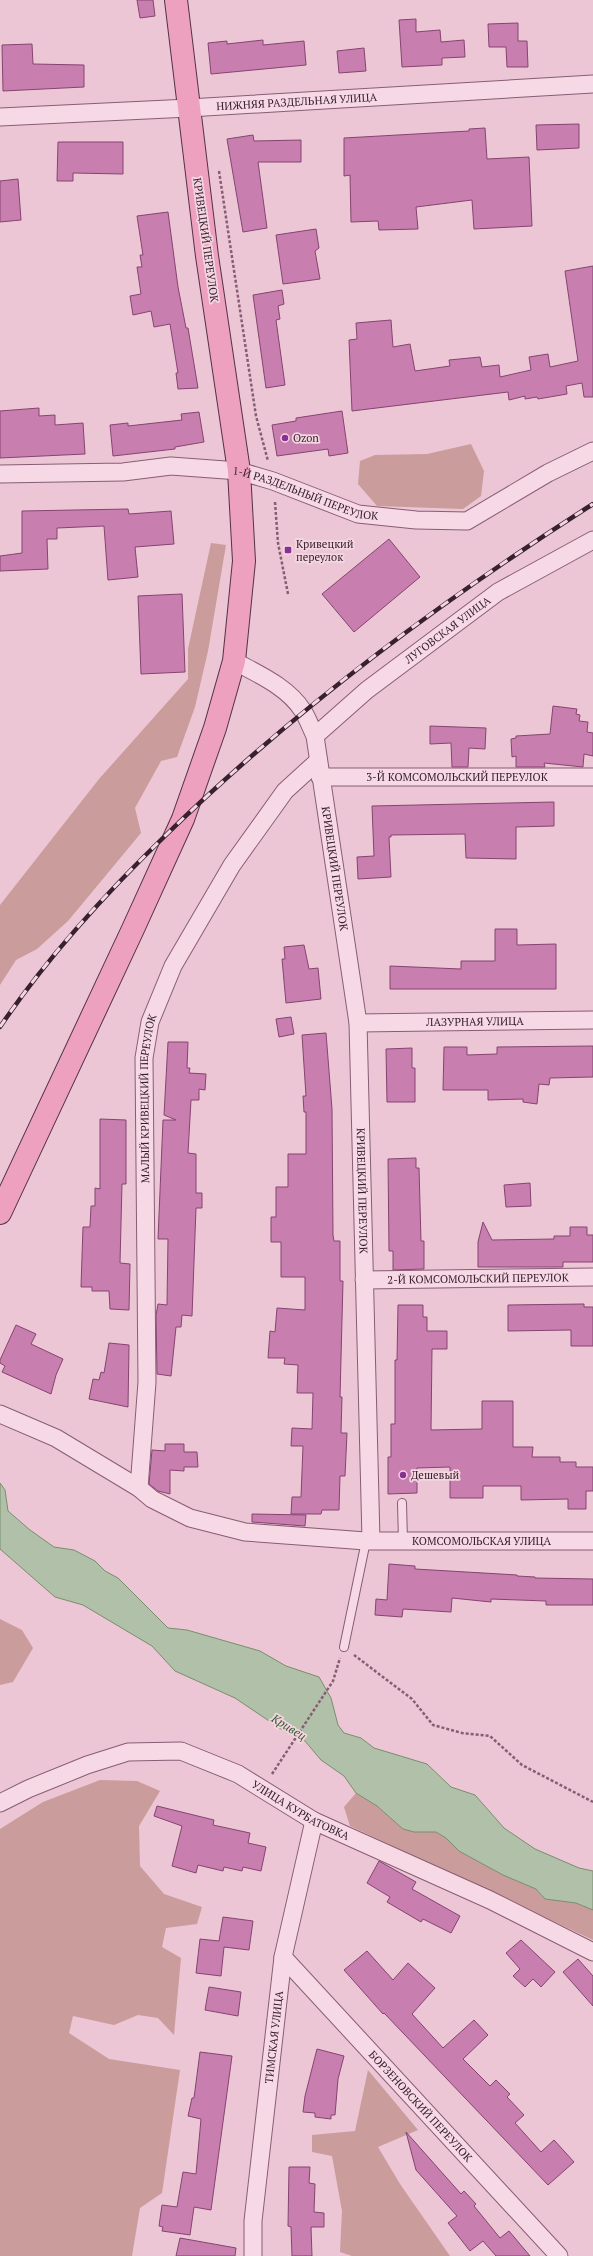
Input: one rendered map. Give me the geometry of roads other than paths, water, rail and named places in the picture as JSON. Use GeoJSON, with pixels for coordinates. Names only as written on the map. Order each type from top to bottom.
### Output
{"type":"FeatureCollection","features":[{"type":"Feature","properties":{"kind":"main road","name":"КРИВЕЦКИЙ ПЕРЕУЛОК"},"geometry":{"type":"LineString","coordinates":[[176,0],[207,256],[239,471],[244,561],[234,661]]}},
{"type":"Feature","properties":{"kind":"main road"},"geometry":{"type":"LineString","coordinates":[[0,1213],[183,819],[215,728],[234,661]]}},
{"type":"Feature","properties":{"kind":"street","name":"НИЖНЯЯ РАЗДЕЛЬНАЯ УЛИЦА"},"geometry":{"type":"LineString","coordinates":[[0,117],[189,108],[593,84]]}},
{"type":"Feature","properties":{"kind":"street","name":"1-Й РАЗДЕЛЬНЫЙ ПЕРЕУЛОК"},"geometry":{"type":"LineString","coordinates":[[0,474],[123,472],[171,466],[239,471],[273,481],[358,514],[416,520],[467,521],[548,473],[593,451]]}},
{"type":"Feature","properties":{"kind":"street","name":"ЛУГОВСКАЯ УЛИЦА"},"geometry":{"type":"LineString","coordinates":[[315,736],[367,690],[498,592],[593,540]]}},
{"type":"Feature","properties":{"kind":"street","name":"КРИВЕЦКИЙ ПЕРЕУЛОК"},"geometry":{"type":"LineString","coordinates":[[234,661],[268,680],[291,696],[303,711],[315,736],[358,1023],[368,1540]]}},
{"type":"Feature","properties":{"kind":"street","name":"3-Й КОМСОМОЛЬСКИЙ ПЕРЕУЛОК"},"geometry":{"type":"LineString","coordinates":[[319,769],[593,777]]}},
{"type":"Feature","properties":{"kind":"street","name":"МАЛЫЙ КРИВЕЦКИЙ ПЕРЕУЛОК"},"geometry":{"type":"LineString","coordinates":[[139,1488],[148,1382],[144,1058],[150,1022],[173,966],[232,865],[285,791],[319,769]]}},
{"type":"Feature","properties":{"kind":"street","name":"ЛАЗУРНАЯ УЛИЦА"},"geometry":{"type":"LineString","coordinates":[[358,1023],[593,1020]]}},
{"type":"Feature","properties":{"kind":"street","name":"2-Й КОМСОМОЛЬСКИЙ ПЕРЕУЛОК"},"geometry":{"type":"LineString","coordinates":[[364,1280],[593,1276]]}},
{"type":"Feature","properties":{"kind":"street","name":"КОМСОМОЛЬСКАЯ УЛИЦА"},"geometry":{"type":"LineString","coordinates":[[0,1414],[56,1438],[139,1488],[152,1499],[190,1518],[245,1532],[403,1541],[593,1541]]}},
{"type":"Feature","properties":{"kind":"street","name":"УЛИЦА КУРБАТОВКА"},"geometry":{"type":"LineString","coordinates":[[0,1803],[28,1789],[87,1765],[128,1752],[181,1751],[238,1774],[314,1821],[490,1900],[593,1952]]}},
{"type":"Feature","properties":{"kind":"street","name":"ТИМСКАЯ УЛИЦА"},"geometry":{"type":"LineString","coordinates":[[253,2256],[253,2221],[283,1957],[314,1821]]}},
{"type":"Feature","properties":{"kind":"street","name":"БОРЗЕНОВСКИЙ ПЕРЕУЛОК"},"geometry":{"type":"LineString","coordinates":[[283,1957],[558,2256]]}},
{"type":"Feature","properties":{"kind":"lane"},"geometry":{"type":"LineString","coordinates":[[402,1503],[403,1541]]}},
{"type":"Feature","properties":{"kind":"lane"},"geometry":{"type":"LineString","coordinates":[[344,1647],[368,1540]]}},
{"type":"Feature","properties":{"kind":"water","name":"Кривец"},"geometry":{"type":"Polygon","coordinates":[[[0,1483],[5,1490],[8,1511],[30,1530],[54,1547],[74,1550],[95,1561],[105,1571],[118,1578],[168,1628],[187,1630],[260,1651],[286,1666],[319,1677],[331,1698],[338,1725],[344,1733],[361,1738],[374,1748],[427,1764],[451,1787],[475,1795],[504,1828],[535,1849],[579,1868],[593,1871],[593,1910],[576,1903],[545,1899],[536,1889],[503,1875],[459,1851],[446,1838],[436,1832],[414,1832],[403,1829],[377,1806],[356,1793],[344,1776],[321,1760],[305,1741],[281,1729],[235,1698],[175,1671],[152,1646],[83,1605],[55,1597],[0,1549],[0,1483]]]}},
{"type":"Feature","properties":{"kind":"railway"},"geometry":{"type":"LineString","coordinates":[[0,1027],[38,975],[100,902],[167,834],[267,743],[371,658],[425,618],[480,579],[593,504]]}},
{"type":"Feature","properties":{"kind":"place","name":"Ozon"},"geometry":{"type":"Point","coordinates":[285,438]}},
{"type":"Feature","properties":{"kind":"place","name":"Кривецкий переулок"},"geometry":{"type":"Point","coordinates":[288,550]}},
{"type":"Feature","properties":{"kind":"place","name":"Дешевый"},"geometry":{"type":"Point","coordinates":[403,1475]}}]}
